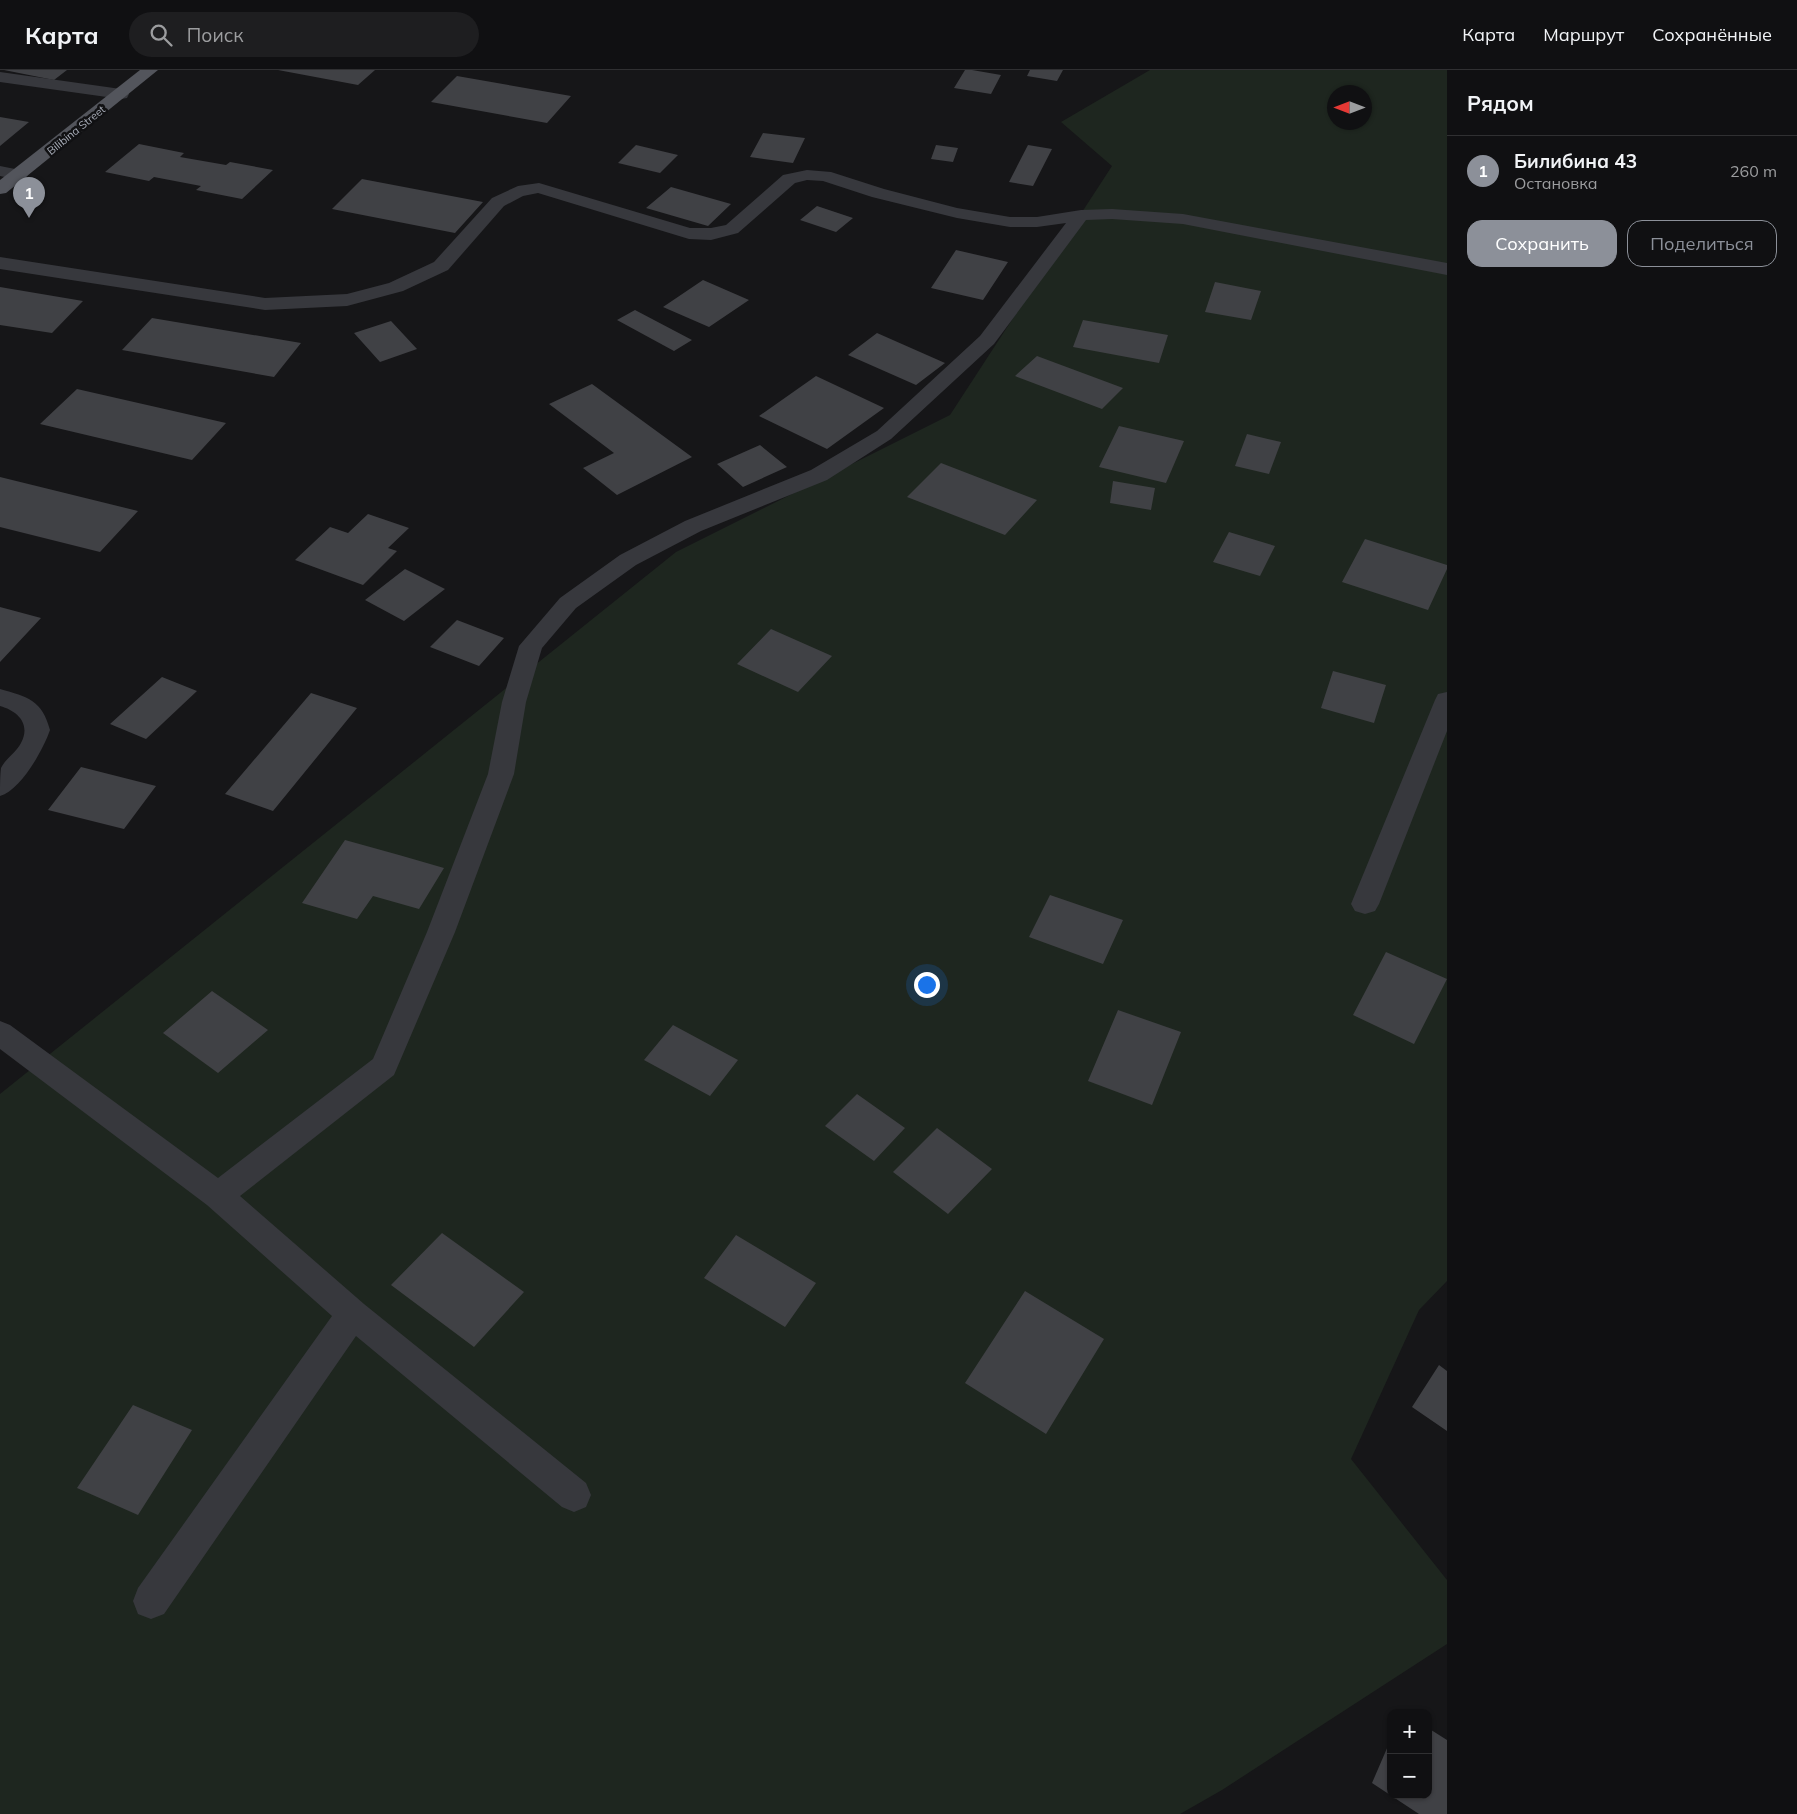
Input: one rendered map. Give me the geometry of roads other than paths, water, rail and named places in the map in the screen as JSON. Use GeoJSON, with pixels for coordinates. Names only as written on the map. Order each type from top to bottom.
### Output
{"type":"FeatureCollection","features":[{"type":"Feature","properties":{"kind":"main road","name":"Bilibina Street"},"geometry":{"type":"LineString","coordinates":[[0,189],[150,70]]}},
{"type":"Feature","properties":{"kind":"street"},"geometry":{"type":"LineString","coordinates":[[0,77],[121,94]]}},
{"type":"Feature","properties":{"kind":"street"},"geometry":{"type":"LineString","coordinates":[[0,171],[19,175]]}},
{"type":"Feature","properties":{"kind":"street"},"geometry":{"type":"LineString","coordinates":[[0,263],[265,304],[348,300],[396,287],[441,266],[498,202],[518,191],[539,188],[689,233],[710,234],[732,229],[789,179],[807,175],[825,176],[878,193],[1010,222],[1037,222],[1081,215],[1112,214],[1183,220],[1447,269]]}},
{"type":"Feature","properties":{"kind":"street"},"geometry":{"type":"LineString","coordinates":[[218,1196],[384,1067],[441,932],[501,774],[514,702],[531,646],[568,603],[628,560],[693,526],[818,475],[884,435],[987,340],[1081,215]]}},
{"type":"Feature","properties":{"kind":"street"},"geometry":{"type":"LineString","coordinates":[[0,697],[16,702],[34,715],[38,730],[32,747],[0,787]]}},
{"type":"Feature","properties":{"kind":"street"},"geometry":{"type":"LineString","coordinates":[[1365,904],[1447,700]]}},
{"type":"Feature","properties":{"kind":"street"},"geometry":{"type":"LineString","coordinates":[[0,1033],[218,1196],[353,1314],[574,1495]]}},
{"type":"Feature","properties":{"kind":"street"},"geometry":{"type":"LineString","coordinates":[[151,1601],[353,1314]]}},
{"type":"Feature","properties":{"kind":"place","name":"Билибина 43"},"geometry":{"type":"Point","coordinates":[29,218]}}]}
